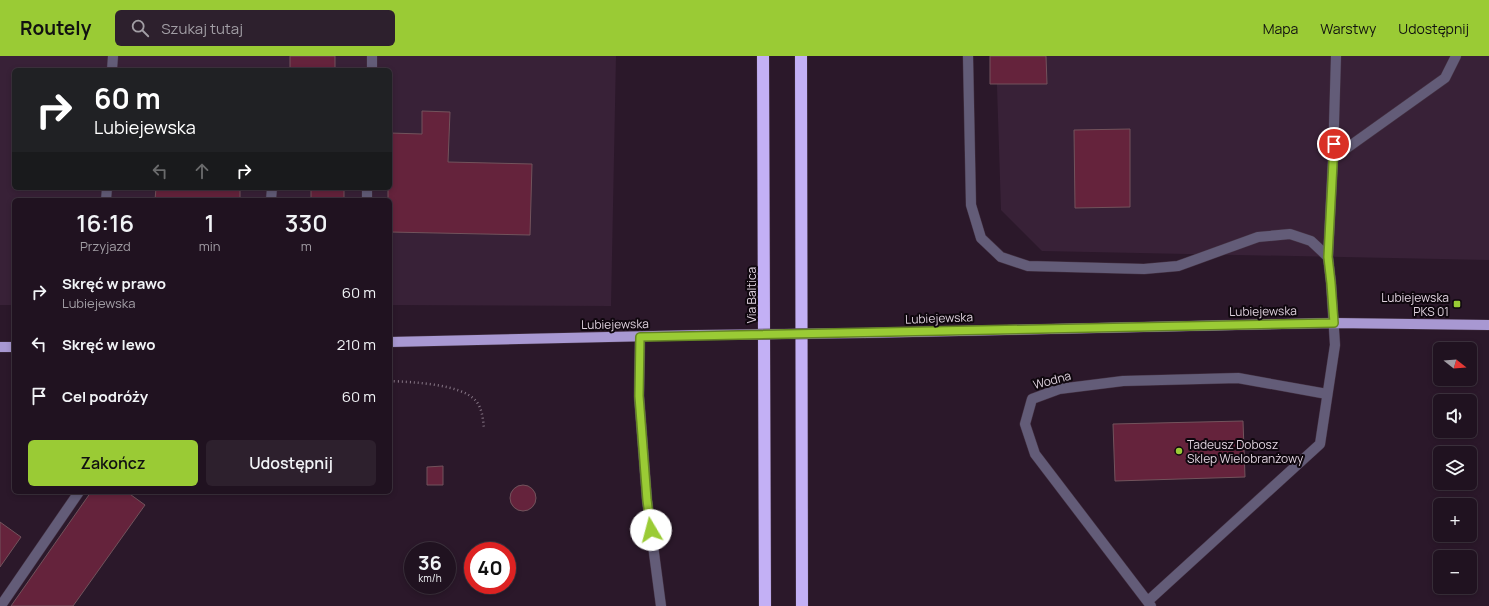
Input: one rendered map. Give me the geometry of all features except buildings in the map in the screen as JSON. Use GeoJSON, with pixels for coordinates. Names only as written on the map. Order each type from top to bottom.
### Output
{"type":"FeatureCollection","features":[{"type":"Feature","properties":{"kind":"highway","name":"Via Baltica"},"geometry":{"type":"LineString","coordinates":[[763,56],[765,606]]}},
{"type":"Feature","properties":{"kind":"highway"},"geometry":{"type":"LineString","coordinates":[[801,56],[802,606]]}},
{"type":"Feature","properties":{"kind":"main road","name":"Lubiejewska"},"geometry":{"type":"LineString","coordinates":[[392,342],[1334,323],[1489,325]]}},
{"type":"Feature","properties":{"kind":"main road"},"geometry":{"type":"LineString","coordinates":[[0,347],[12,347]]}},
{"type":"Feature","properties":{"kind":"street"},"geometry":{"type":"LineString","coordinates":[[112,68],[113,56]]}},
{"type":"Feature","properties":{"kind":"street"},"geometry":{"type":"LineString","coordinates":[[372,56],[372,68]]}},
{"type":"Feature","properties":{"kind":"street"},"geometry":{"type":"LineString","coordinates":[[968,56],[971,206],[981,238],[1001,257],[1028,266],[1144,269],[1178,266],[1258,236],[1290,234],[1311,241],[1328,257]]}},
{"type":"Feature","properties":{"kind":"street"},"geometry":{"type":"LineString","coordinates":[[1150,604],[1320,444],[1336,345],[1328,257],[1336,56]]}},
{"type":"Feature","properties":{"kind":"street"},"geometry":{"type":"LineString","coordinates":[[1333,158],[1445,78],[1456,56]]}},
{"type":"Feature","properties":{"kind":"street"},"geometry":{"type":"LineString","coordinates":[[640,337],[639,396],[647,500],[661,606]]}},
{"type":"Feature","properties":{"kind":"street","name":"Wodna"},"geometry":{"type":"LineString","coordinates":[[1150,604],[1035,454],[1025,424],[1032,399],[1059,389],[1123,381],[1238,378],[1327,394]]}},
{"type":"Feature","properties":{"kind":"street"},"geometry":{"type":"LineString","coordinates":[[2,604],[78,494]]}},
{"type":"Feature","properties":{"kind":"path"},"geometry":{"type":"LineString","coordinates":[[392,381],[423,383],[466,392],[477,402],[483,417],[484,428]]}},
{"type":"Feature","properties":{"kind":"shaded area"},"geometry":{"type":"Polygon","coordinates":[[[0,56],[616,56],[611,306],[392,305],[392,198],[12,198],[12,305],[0,305],[0,56]]]}},
{"type":"Feature","properties":{"kind":"shaded area"},"geometry":{"type":"Polygon","coordinates":[[[996,56],[1489,56],[1489,260],[1042,251],[1001,210],[996,56]]]}},
{"type":"Feature","properties":{"kind":"place","name":"Lubiejewska PKS 01"},"geometry":{"type":"Point","coordinates":[1457,304]}},
{"type":"Feature","properties":{"kind":"place","name":"Tadeusz Dobosz Sklep Wielobranżowy"},"geometry":{"type":"Point","coordinates":[1179,451]}},
{"type":"Feature","properties":{"kind":"route"},"geometry":{"type":"LineString","coordinates":[[651,530],[647,500],[639,396],[640,337],[1334,323],[1328,257],[1334,144]]}}]}
